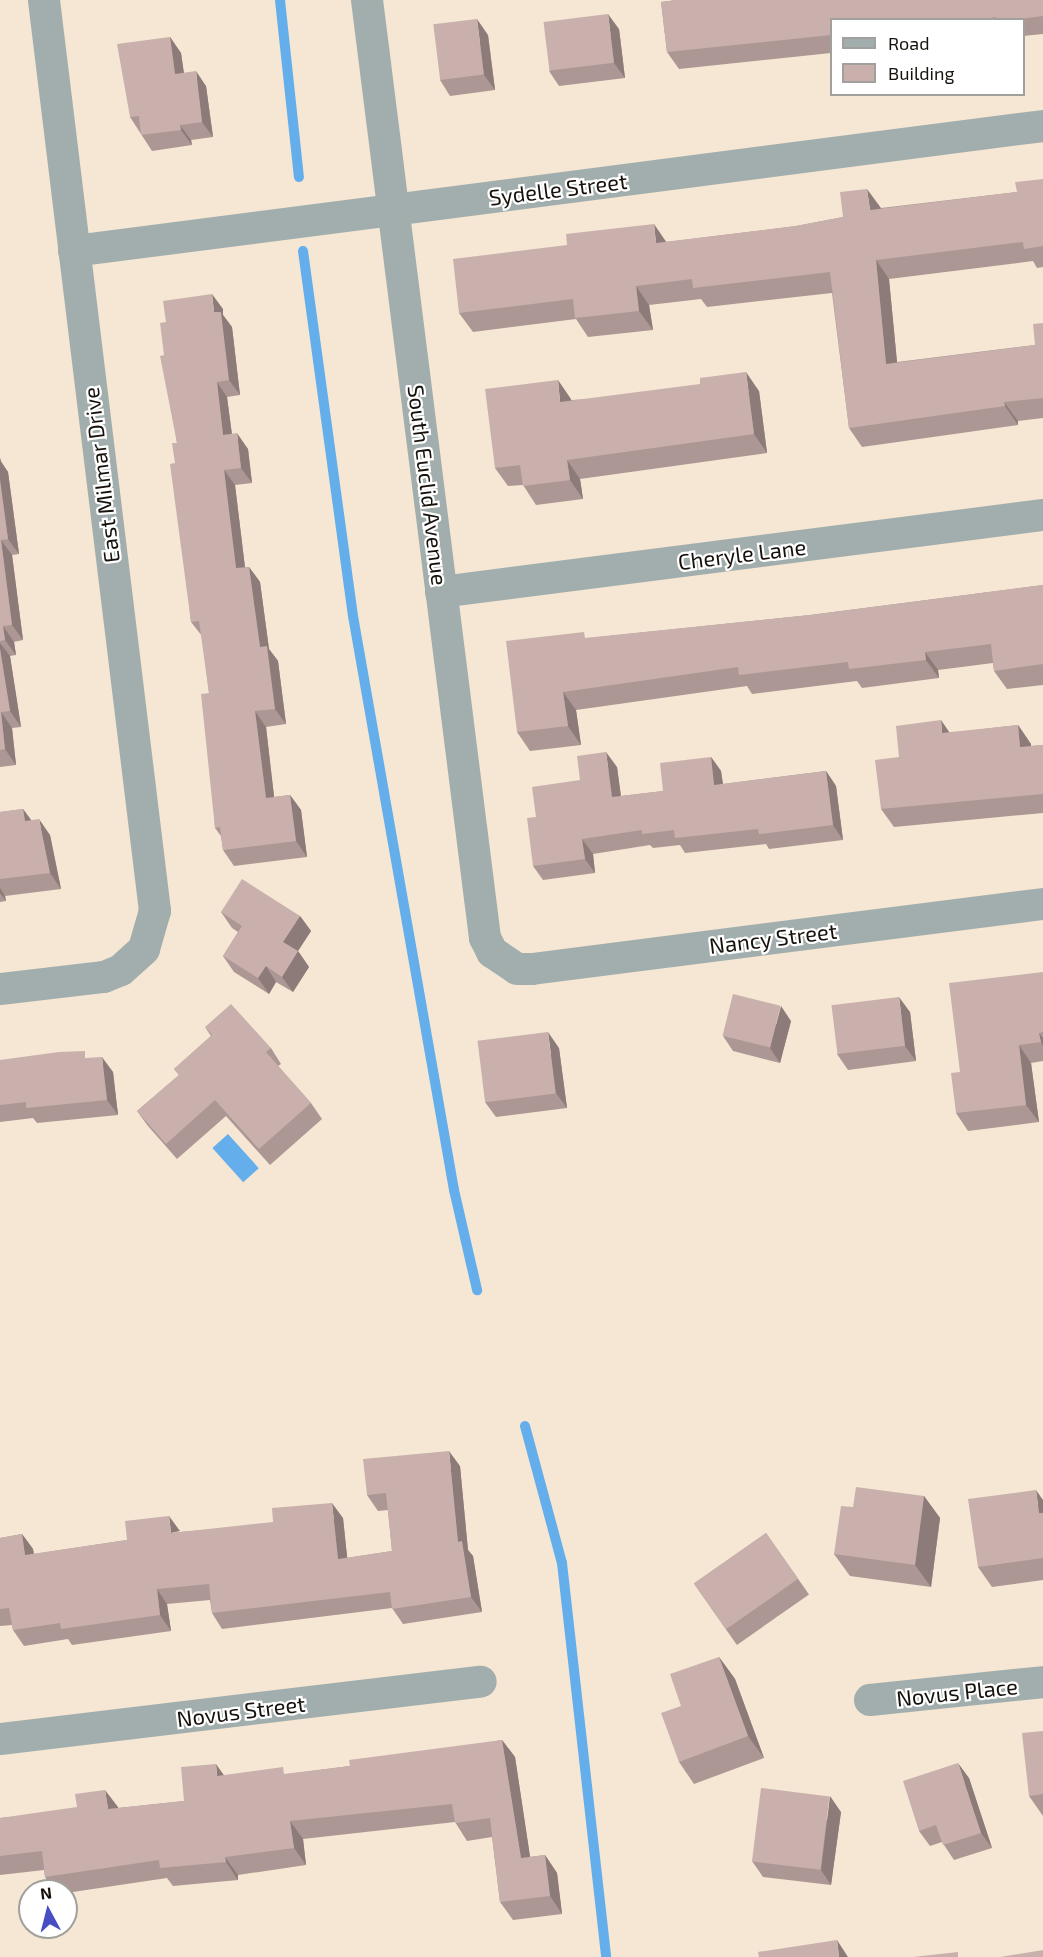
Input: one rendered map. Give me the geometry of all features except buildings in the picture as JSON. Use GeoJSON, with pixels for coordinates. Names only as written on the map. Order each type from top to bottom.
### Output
{"type":"FeatureCollection","features":[{"type":"Feature","properties":{"kind":"street","name":"East Milmar Drive"},"geometry":{"type":"LineString","coordinates":[[0,989],[104,977],[121,970],[144,949],[155,911],[44,0]]}},
{"type":"Feature","properties":{"kind":"street","name":"South Euclid Avenue"},"geometry":{"type":"LineString","coordinates":[[367,0],[485,938],[492,952],[504,962]]}},
{"type":"Feature","properties":{"kind":"street","name":"Sydelle Street"},"geometry":{"type":"LineString","coordinates":[[74,251],[1043,126]]}},
{"type":"Feature","properties":{"kind":"street","name":"Cheryle Lane"},"geometry":{"type":"LineString","coordinates":[[441,592],[1043,515]]}},
{"type":"Feature","properties":{"kind":"street","name":"Nancy Street"},"geometry":{"type":"LineString","coordinates":[[504,962],[517,969],[532,969],[1043,904]]}},
{"type":"Feature","properties":{"kind":"street","name":"Novus Street"},"geometry":{"type":"LineString","coordinates":[[0,1739],[481,1682]]}},
{"type":"Feature","properties":{"kind":"street","name":"Novus Place"},"geometry":{"type":"LineString","coordinates":[[870,1700],[1043,1682]]}},
{"type":"Feature","properties":{"kind":"water"},"geometry":{"type":"Polygon","coordinates":[[[228,1134],[259,1168],[243,1182],[212,1148],[228,1134]]]}},
{"type":"Feature","properties":{"kind":"waterway"},"geometry":{"type":"LineString","coordinates":[[280,0],[299,177]]}},
{"type":"Feature","properties":{"kind":"waterway"},"geometry":{"type":"LineString","coordinates":[[303,251],[353,616],[454,1190],[477,1290]]}},
{"type":"Feature","properties":{"kind":"waterway"},"geometry":{"type":"LineString","coordinates":[[525,1426],[562,1563],[606,1957]]}}]}
